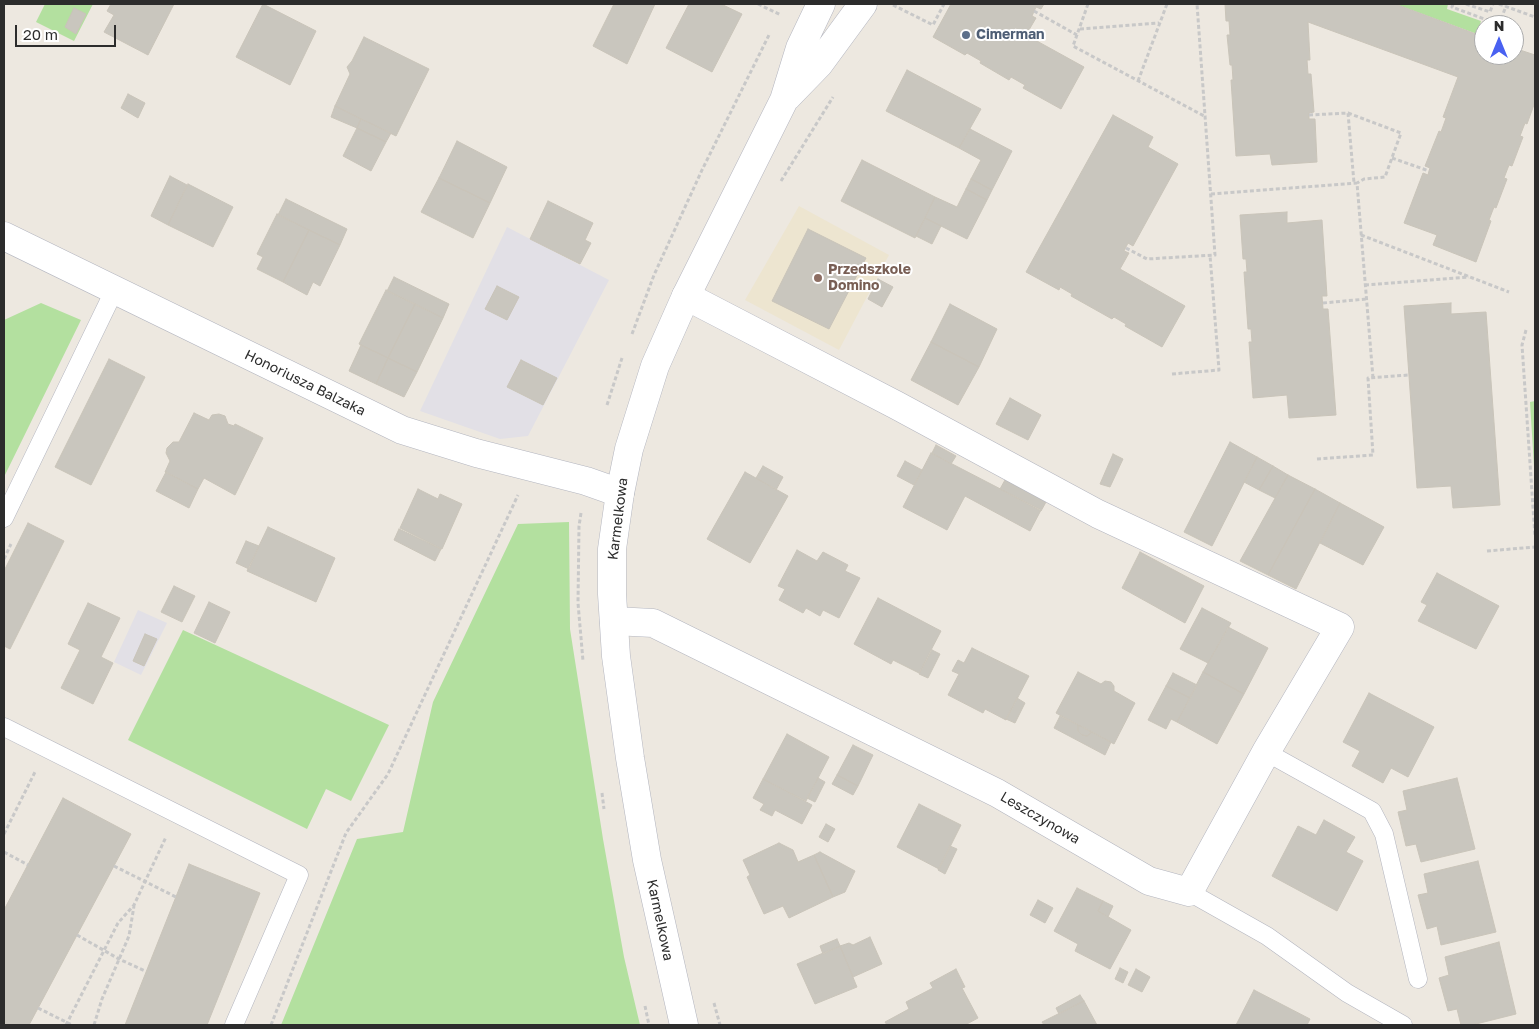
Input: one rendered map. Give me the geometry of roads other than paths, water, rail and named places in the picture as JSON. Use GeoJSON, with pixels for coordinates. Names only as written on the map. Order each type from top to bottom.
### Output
{"type":"FeatureCollection","features":[{"type":"Feature","properties":{"kind":"street","name":"Karmelkowa"},"geometry":{"type":"LineString","coordinates":[[684,1025],[647,860],[617,665],[612,549],[629,449],[655,366],[686,296],[784,100],[800,48],[821,4]]}},
{"type":"Feature","properties":{"kind":"street","name":"Karmelkowa"},"geometry":{"type":"LineString","coordinates":[[784,100],[876,8]]}},
{"type":"Feature","properties":{"kind":"street","name":"Honoriusza Balzaka"},"geometry":{"type":"LineString","coordinates":[[4,236],[402,430],[476,453],[586,481],[620,493]]}},
{"type":"Feature","properties":{"kind":"street"},"geometry":{"type":"LineString","coordinates":[[686,296],[896,405],[1098,514],[1340,627],[1266,752],[1189,892]]}},
{"type":"Feature","properties":{"kind":"street","name":"Leszczynowa"},"geometry":{"type":"LineString","coordinates":[[614,621],[653,623],[996,793],[1149,881],[1189,892]]}},
{"type":"Feature","properties":{"kind":"lane"},"geometry":{"type":"LineString","coordinates":[[4,518],[114,291]]}},
{"type":"Feature","properties":{"kind":"lane"},"geometry":{"type":"LineString","coordinates":[[4,727],[299,875],[234,1025]]}},
{"type":"Feature","properties":{"kind":"lane"},"geometry":{"type":"LineString","coordinates":[[1266,752],[1372,811],[1384,834],[1418,980]]}},
{"type":"Feature","properties":{"kind":"lane"},"geometry":{"type":"LineString","coordinates":[[1189,892],[1267,936],[1347,993],[1403,1025]]}},
{"type":"Feature","properties":{"kind":"place","name":"Cimerman"},"geometry":{"type":"Point","coordinates":[966,35]}},
{"type":"Feature","properties":{"kind":"place","name":"Przedszkole Domino"},"geometry":{"type":"Point","coordinates":[818,278]}}]}
